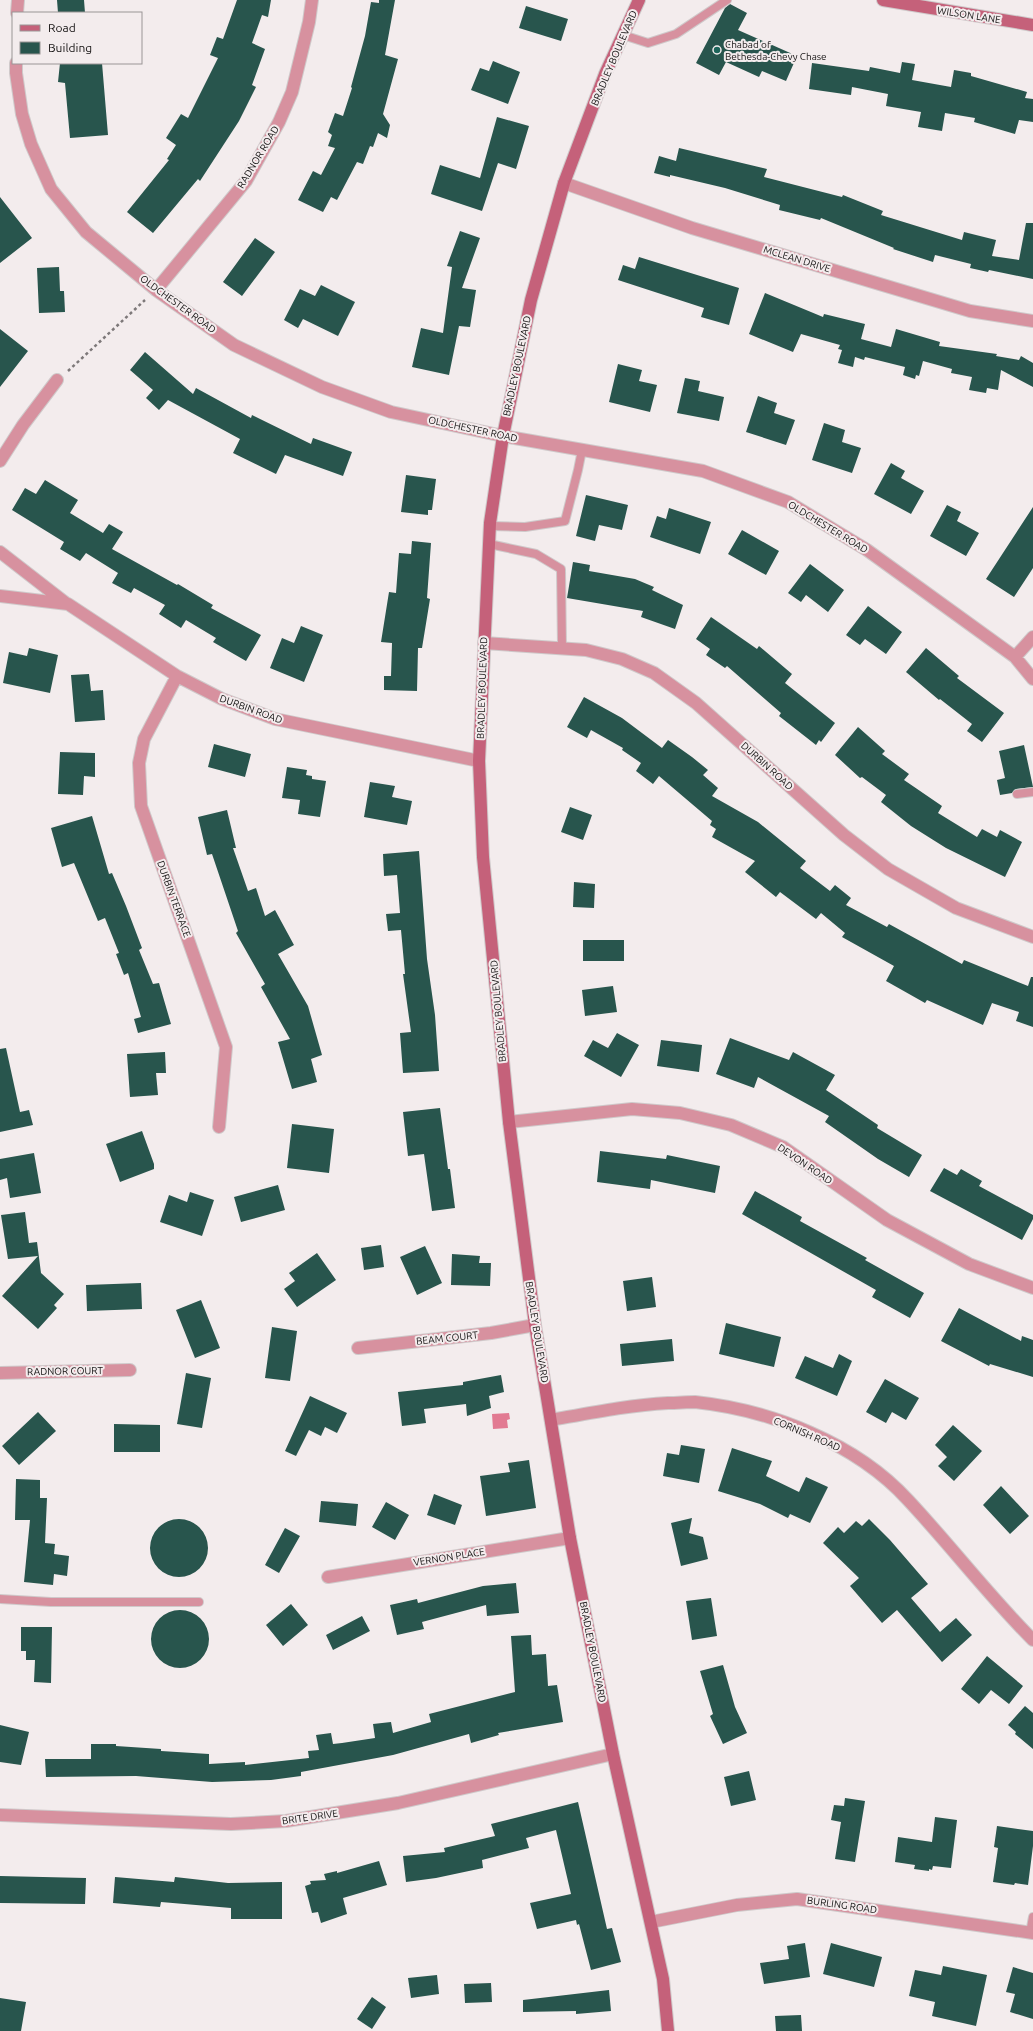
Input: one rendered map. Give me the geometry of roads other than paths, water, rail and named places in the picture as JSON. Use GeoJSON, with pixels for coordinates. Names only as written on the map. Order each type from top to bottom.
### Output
{"type":"FeatureCollection","features":[{"type":"Feature","properties":{"kind":"main road","name":"BRADLEY BOULEVARD"},"geometry":{"type":"LineString","coordinates":[[639,0],[605,74],[564,183],[531,300],[503,436],[490,526],[480,761],[483,857],[509,1122],[535,1326],[570,1538],[613,1754],[663,1979],[668,2031]]}},
{"type":"Feature","properties":{"kind":"main road","name":"WILSON LANE"},"geometry":{"type":"LineString","coordinates":[[882,0],[1032,22]]}},
{"type":"Feature","properties":{"kind":"street"},"geometry":{"type":"LineString","coordinates":[[18,0],[18,12]]}},
{"type":"Feature","properties":{"kind":"street","name":"RADNOR ROAD"},"geometry":{"type":"LineString","coordinates":[[156,290],[246,181],[279,122],[292,92],[309,22],[312,0]]}},
{"type":"Feature","properties":{"kind":"street","name":"OLDCHESTER ROAD"},"geometry":{"type":"LineString","coordinates":[[16,64],[22,114],[31,144],[51,189],[86,232],[156,290],[234,344],[322,387],[391,412],[503,436],[703,471],[788,502],[867,550],[1015,657],[1033,679]]}},
{"type":"Feature","properties":{"kind":"street","name":"MCLEAN DRIVE"},"geometry":{"type":"LineString","coordinates":[[564,183],[692,228],[970,311],[1033,321]]}},
{"type":"Feature","properties":{"kind":"street"},"geometry":{"type":"LineString","coordinates":[[0,461],[23,425],[57,380]]}},
{"type":"Feature","properties":{"kind":"street","name":"DURBIN ROAD"},"geometry":{"type":"LineString","coordinates":[[0,552],[68,604],[177,676],[222,699],[275,719],[480,761]]}},
{"type":"Feature","properties":{"kind":"street","name":"DURBIN ROAD"},"geometry":{"type":"LineString","coordinates":[[0,596],[68,604]]}},
{"type":"Feature","properties":{"kind":"street"},"geometry":{"type":"LineString","coordinates":[[1015,657],[1033,637]]}},
{"type":"Feature","properties":{"kind":"street","name":"DURBIN ROAD"},"geometry":{"type":"LineString","coordinates":[[484,643],[586,650],[622,659],[654,673],[696,703],[844,835],[888,869],[956,908],[1033,937]]}},
{"type":"Feature","properties":{"kind":"street","name":"DURBIN TERRACE"},"geometry":{"type":"LineString","coordinates":[[177,676],[144,739],[139,763],[140,806],[226,1047],[219,1127]]}},
{"type":"Feature","properties":{"kind":"street","name":"DEVON ROAD"},"geometry":{"type":"LineString","coordinates":[[509,1122],[632,1109],[680,1113],[731,1125],[783,1147],[894,1224],[969,1264],[1033,1288]]}},
{"type":"Feature","properties":{"kind":"street","name":"BEAM COURT"},"geometry":{"type":"LineString","coordinates":[[358,1348],[490,1333],[535,1326]]}},
{"type":"Feature","properties":{"kind":"street","name":"RADNOR COURT"},"geometry":{"type":"LineString","coordinates":[[0,1373],[130,1370]]}},
{"type":"Feature","properties":{"kind":"street","name":"CORNISH ROAD"},"geometry":{"type":"LineString","coordinates":[[551,1420],[640,1405],[694,1402],[760,1414],[833,1443],[868,1464],[907,1499],[1010,1618],[1033,1640]]}},
{"type":"Feature","properties":{"kind":"street","name":"VERNON PLACE"},"geometry":{"type":"LineString","coordinates":[[328,1576],[570,1538]]}},
{"type":"Feature","properties":{"kind":"street","name":"BRITE DRIVE"},"geometry":{"type":"LineString","coordinates":[[0,1815],[231,1824],[286,1821],[398,1803],[613,1754]]}},
{"type":"Feature","properties":{"kind":"street","name":"BURLING ROAD"},"geometry":{"type":"LineString","coordinates":[[651,1922],[737,1905],[798,1899],[1032,1933]]}},
{"type":"Feature","properties":{"kind":"lane"},"geometry":{"type":"LineString","coordinates":[[623,35],[648,43],[676,34],[727,0]]}},
{"type":"Feature","properties":{"kind":"lane"},"geometry":{"type":"LineString","coordinates":[[490,526],[524,527],[565,521],[582,450]]}},
{"type":"Feature","properties":{"kind":"lane"},"geometry":{"type":"LineString","coordinates":[[489,544],[536,554],[561,569],[562,649]]}},
{"type":"Feature","properties":{"kind":"lane"},"geometry":{"type":"LineString","coordinates":[[1017,794],[1033,792]]}},
{"type":"Feature","properties":{"kind":"lane"},"geometry":{"type":"LineString","coordinates":[[0,1599],[51,1602],[199,1602]]}},
{"type":"Feature","properties":{"kind":"lane"},"geometry":{"type":"LineString","coordinates":[[1032,1933],[1033,1917]]}},
{"type":"Feature","properties":{"kind":"place","name":"Chabad of Bethesda-Chevy Chase"},"geometry":{"type":"Point","coordinates":[717,50]}}]}
